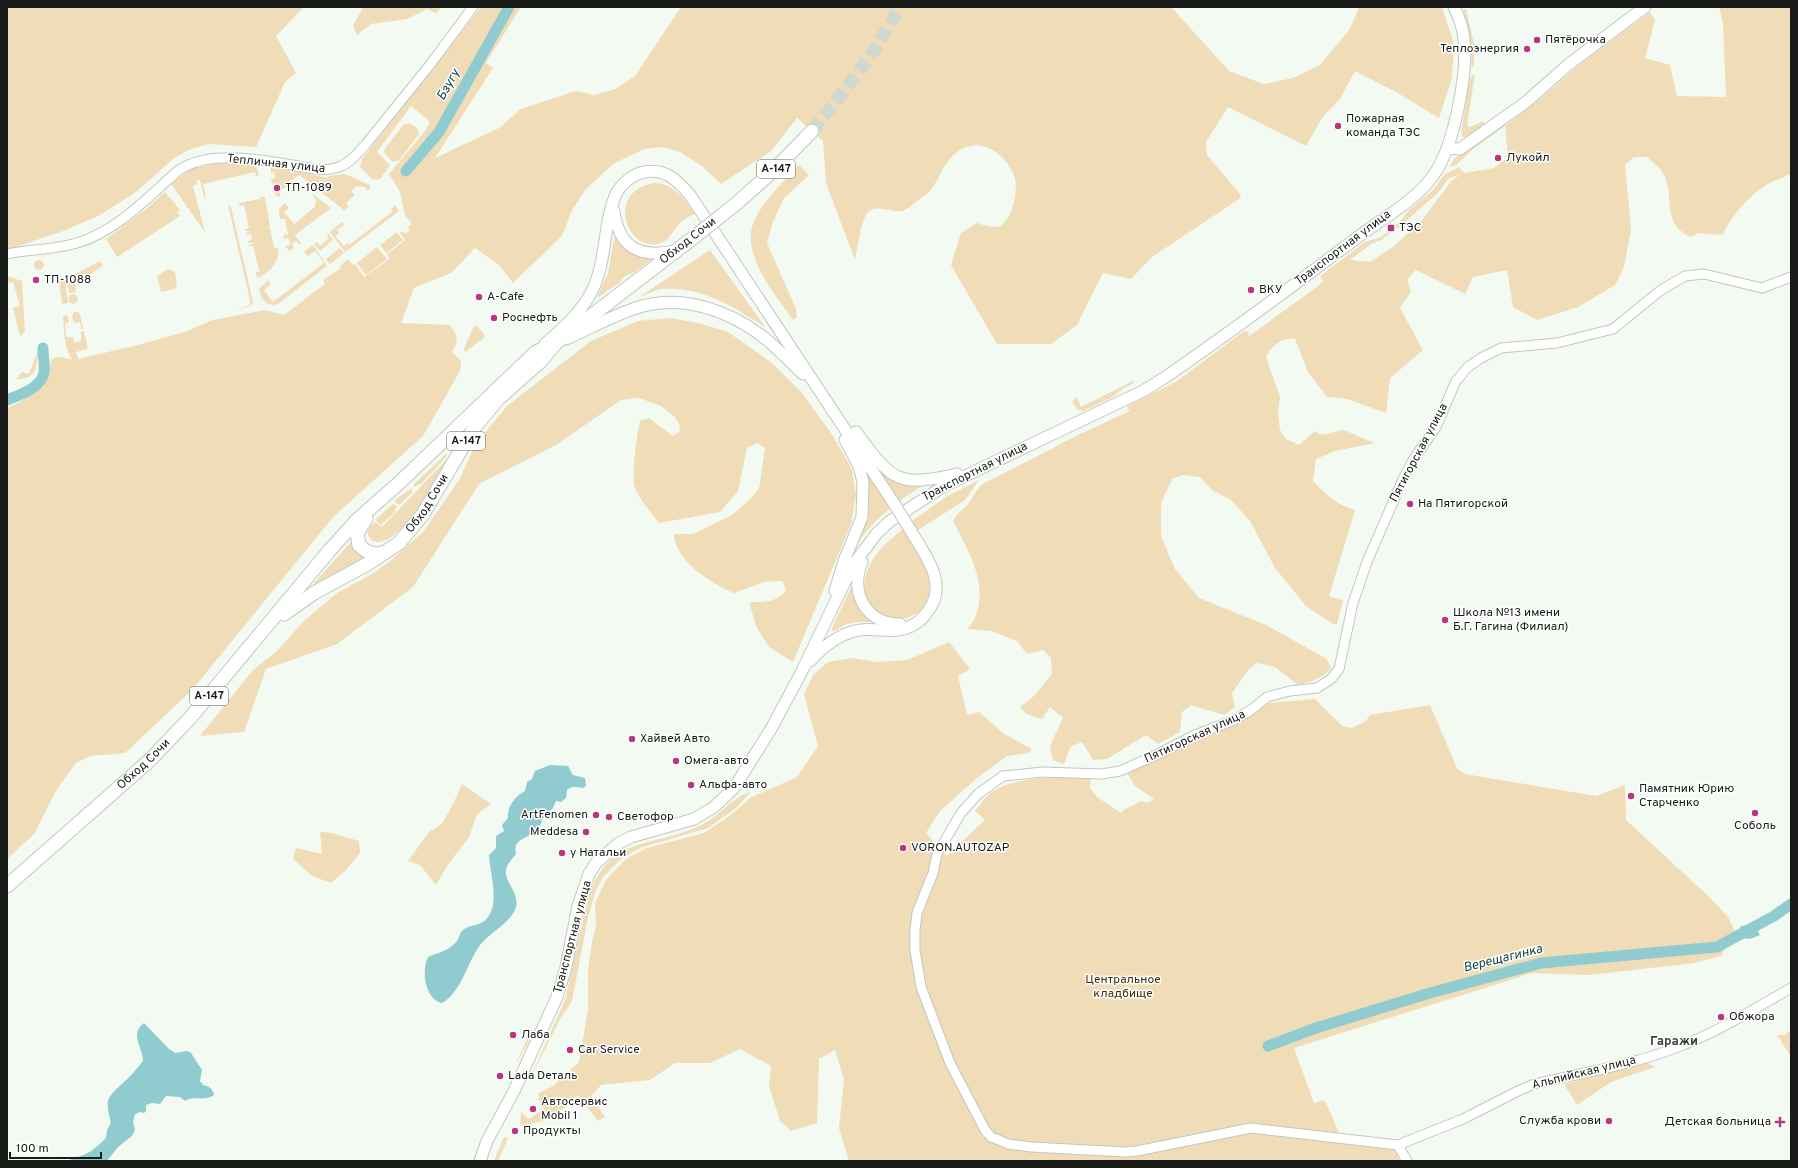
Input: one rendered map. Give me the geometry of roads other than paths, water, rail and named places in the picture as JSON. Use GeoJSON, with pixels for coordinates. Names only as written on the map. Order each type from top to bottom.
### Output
{"type":"FeatureCollection","features":[{"type":"Feature","properties":{"kind":"highway","name":"Обход Сочи"},"geometry":{"type":"LineString","coordinates":[[7,886],[150,760],[190,718],[352,525],[398,484],[536,352],[557,342],[737,203],[775,169],[812,131]]}},
{"type":"Feature","properties":{"kind":"highway","name":"Обход Сочи"},"geometry":{"type":"LineString","coordinates":[[266,629],[301,601],[370,564],[408,534],[423,514],[474,428],[498,399],[541,361],[557,342]]}},
{"type":"Feature","properties":{"kind":"highway","name":"А-147"},"geometry":{"type":"LineString","coordinates":[[389,550],[378,554],[371,554],[359,544],[357,533],[361,525],[398,484]]}},
{"type":"Feature","properties":{"kind":"main road","name":"Транспортная улица"},"geometry":{"type":"LineString","coordinates":[[480,1161],[487,1141],[514,1090],[557,997],[566,967],[578,906],[589,874],[596,863],[619,843],[631,837],[694,819],[724,799],[734,788],[754,757],[804,667],[854,565],[877,533],[915,504],[973,471],[1143,391],[1176,370],[1404,203],[1433,176],[1446,148],[1460,94],[1465,54],[1464,37],[1454,7]]}},
{"type":"Feature","properties":{"kind":"main road"},"geometry":{"type":"LineString","coordinates":[[1446,148],[1460,149],[1526,102],[1568,64],[1645,7]]}},
{"type":"Feature","properties":{"kind":"main road","name":"А-147"},"geometry":{"type":"LineString","coordinates":[[536,352],[577,314],[592,291],[603,256],[613,203],[617,192],[626,181],[640,172],[653,170],[668,174],[678,181],[690,195],[829,407]]}},
{"type":"Feature","properties":{"kind":"main road","name":"А-147"},"geometry":{"type":"LineString","coordinates":[[613,203],[616,221],[620,232],[631,246],[644,253],[660,254],[676,251]]}},
{"type":"Feature","properties":{"kind":"main road","name":"А-147"},"geometry":{"type":"LineString","coordinates":[[557,342],[645,305],[667,302],[694,304],[705,306],[746,325],[767,340],[815,385]]}},
{"type":"Feature","properties":{"kind":"main road"},"geometry":{"type":"LineString","coordinates":[[829,407],[848,421],[890,474],[900,479],[910,481],[928,480],[973,471]]}},
{"type":"Feature","properties":{"kind":"main road"},"geometry":{"type":"LineString","coordinates":[[804,667],[824,648],[842,636],[856,630],[906,628],[920,620],[932,606],[937,591],[935,574],[911,531],[829,407]]}},
{"type":"Feature","properties":{"kind":"main road"},"geometry":{"type":"LineString","coordinates":[[826,622],[844,561],[862,518],[864,496],[863,482],[859,466],[829,407]]}},
{"type":"Feature","properties":{"kind":"main road"},"geometry":{"type":"LineString","coordinates":[[877,533],[862,561],[857,578],[858,593],[866,608],[880,620],[900,624],[917,618],[932,606]]}},
{"type":"Feature","properties":{"kind":"street","name":"Тепличная улица"},"geometry":{"type":"LineString","coordinates":[[7,254],[62,247],[87,240],[114,224],[186,165],[201,160],[219,158],[266,160],[327,170],[342,166],[356,156],[366,144],[429,66],[473,7]]}},
{"type":"Feature","properties":{"kind":"street","name":"Пятигорская улица"},"geometry":{"type":"LineString","coordinates":[[1398,1145],[1251,1128],[1137,1151],[1125,1152],[1031,1147],[1008,1144],[991,1136],[982,1124],[950,1063],[928,1009],[919,980],[915,950],[917,913],[933,873],[938,854],[961,813],[978,794],[1003,776],[1042,772],[1102,774],[1120,771],[1156,755],[1195,734],[1232,721],[1251,710],[1267,698],[1290,691],[1316,688],[1331,679],[1339,669],[1353,603],[1378,533],[1403,479],[1413,460],[1436,427],[1461,374],[1481,358],[1501,348],[1549,344],[1593,335],[1617,327],[1662,290],[1685,276],[1704,274],[1762,288],[1791,277]]}},
{"type":"Feature","properties":{"kind":"street","name":"Альпийская улица"},"geometry":{"type":"LineString","coordinates":[[1398,1145],[1463,1119],[1534,1084],[1642,1059],[1679,1047],[1722,1027],[1791,988]]}},
{"type":"Feature","properties":{"kind":"street"},"geometry":{"type":"LineString","coordinates":[[1398,1145],[1406,1161]]}},
{"type":"Feature","properties":{"kind":"water"},"geometry":{"type":"Polygon","coordinates":[[[550,765],[568,766],[573,775],[585,778],[586,786],[583,788],[569,788],[567,790],[566,798],[561,802],[556,801],[553,808],[542,819],[540,826],[536,831],[518,843],[516,847],[516,854],[508,864],[506,871],[506,876],[517,902],[516,907],[510,918],[480,945],[454,992],[442,1003],[432,996],[426,984],[425,970],[428,957],[442,952],[452,946],[463,930],[483,922],[489,916],[494,900],[494,891],[489,855],[496,848],[496,836],[504,831],[502,825],[508,818],[510,806],[518,796],[525,791],[527,782],[532,779],[535,771],[550,765]]]}},
{"type":"Feature","properties":{"kind":"water"},"geometry":{"type":"Polygon","coordinates":[[[1753,924],[1760,935],[1750,939],[1742,938],[1739,931],[1741,926],[1753,924]]]}},
{"type":"Feature","properties":{"kind":"water"},"geometry":{"type":"Polygon","coordinates":[[[144,1023],[169,1049],[175,1053],[187,1051],[191,1053],[202,1070],[200,1081],[203,1085],[211,1089],[214,1095],[207,1098],[188,1099],[185,1101],[180,1097],[166,1096],[160,1104],[152,1103],[146,1105],[146,1111],[144,1113],[140,1112],[135,1114],[133,1122],[135,1130],[132,1136],[118,1147],[107,1161],[69,1161],[72,1158],[82,1156],[106,1138],[107,1130],[111,1123],[108,1100],[143,1061],[137,1036],[140,1027],[144,1023]]]}},
{"type":"Feature","properties":{"kind":"waterway","name":"Бзугу"},"geometry":{"type":"LineString","coordinates":[[406,171],[439,132],[509,7]]}},
{"type":"Feature","properties":{"kind":"waterway","name":"Бзугу"},"geometry":{"type":"LineString","coordinates":[[7,400],[29,390],[39,383],[44,373],[43,348]]}},
{"type":"Feature","properties":{"kind":"waterway","name":"Верещагинка"},"geometry":{"type":"LineString","coordinates":[[1268,1046],[1316,1028],[1430,993],[1541,963],[1717,947],[1774,916],[1791,904]]}},
{"type":"Feature","properties":{"kind":"tunnel"},"geometry":{"type":"LineString","coordinates":[[812,131],[870,56],[899,7]]}},
{"type":"Feature","properties":{"kind":"place","name":"Пятёрочка"},"geometry":{"type":"Point","coordinates":[1537,40]}},
{"type":"Feature","properties":{"kind":"place","name":"Теплоэнергия"},"geometry":{"type":"Point","coordinates":[1527,49]}},
{"type":"Feature","properties":{"kind":"place","name":"Пожарная команда ТЭС"},"geometry":{"type":"Point","coordinates":[1338,126]}},
{"type":"Feature","properties":{"kind":"place","name":"Лукойл"},"geometry":{"type":"Point","coordinates":[1498,158]}},
{"type":"Feature","properties":{"kind":"place","name":"ТП-1089"},"geometry":{"type":"Point","coordinates":[277,188]}},
{"type":"Feature","properties":{"kind":"place","name":"ТЭС"},"geometry":{"type":"Point","coordinates":[1391,228]}},
{"type":"Feature","properties":{"kind":"place","name":"ТП-1088"},"geometry":{"type":"Point","coordinates":[36,280]}},
{"type":"Feature","properties":{"kind":"place","name":"ВКУ"},"geometry":{"type":"Point","coordinates":[1251,290]}},
{"type":"Feature","properties":{"kind":"place","name":"A-Cafe"},"geometry":{"type":"Point","coordinates":[479,297]}},
{"type":"Feature","properties":{"kind":"place","name":"Роснефть"},"geometry":{"type":"Point","coordinates":[494,318]}},
{"type":"Feature","properties":{"kind":"place","name":"На Пятигорской"},"geometry":{"type":"Point","coordinates":[1410,504]}},
{"type":"Feature","properties":{"kind":"place","name":"Школа №13 имени Б.Г. Гагина (Филиал)"},"geometry":{"type":"Point","coordinates":[1445,620]}},
{"type":"Feature","properties":{"kind":"place","name":"Хайвей Авто"},"geometry":{"type":"Point","coordinates":[632,739]}},
{"type":"Feature","properties":{"kind":"place","name":"Омега-авто"},"geometry":{"type":"Point","coordinates":[676,761]}},
{"type":"Feature","properties":{"kind":"place","name":"Альфа-авто"},"geometry":{"type":"Point","coordinates":[691,785]}},
{"type":"Feature","properties":{"kind":"place","name":"Памятник Юрию Старченко"},"geometry":{"type":"Point","coordinates":[1631,796]}},
{"type":"Feature","properties":{"kind":"place","name":"Соболь"},"geometry":{"type":"Point","coordinates":[1755,813]}},
{"type":"Feature","properties":{"kind":"place","name":"ArtFenomen"},"geometry":{"type":"Point","coordinates":[596,815]}},
{"type":"Feature","properties":{"kind":"place","name":"Светофор"},"geometry":{"type":"Point","coordinates":[609,817]}},
{"type":"Feature","properties":{"kind":"place","name":"Meddesa"},"geometry":{"type":"Point","coordinates":[586,832]}},
{"type":"Feature","properties":{"kind":"place","name":"VORON.AUTOZAP"},"geometry":{"type":"Point","coordinates":[903,848]}},
{"type":"Feature","properties":{"kind":"place","name":"у Натальи"},"geometry":{"type":"Point","coordinates":[562,853]}},
{"type":"Feature","properties":{"kind":"place","name":"Обжора"},"geometry":{"type":"Point","coordinates":[1721,1017]}},
{"type":"Feature","properties":{"kind":"place","name":"Лаба"},"geometry":{"type":"Point","coordinates":[513,1035]}},
{"type":"Feature","properties":{"kind":"place","name":"Car Service"},"geometry":{"type":"Point","coordinates":[570,1050]}},
{"type":"Feature","properties":{"kind":"place","name":"Lada Dеталь"},"geometry":{"type":"Point","coordinates":[500,1076]}},
{"type":"Feature","properties":{"kind":"place","name":"Автосервис Mobil 1"},"geometry":{"type":"Point","coordinates":[533,1109]}},
{"type":"Feature","properties":{"kind":"place","name":"Служба крови"},"geometry":{"type":"Point","coordinates":[1609,1121]}},
{"type":"Feature","properties":{"kind":"place","name":"Детская больница"},"geometry":{"type":"Point","coordinates":[1780,1122]}},
{"type":"Feature","properties":{"kind":"place","name":"Продукты"},"geometry":{"type":"Point","coordinates":[515,1131]}},
{"type":"Feature","properties":{"kind":"district","name":"Гаражи"},"geometry":{"type":"Point","coordinates":[1674,1042]}},
{"type":"Feature","properties":{"kind":"park label","name":"Центральное кладбище"},"geometry":{"type":"Point","coordinates":[1123,987]}}]}
